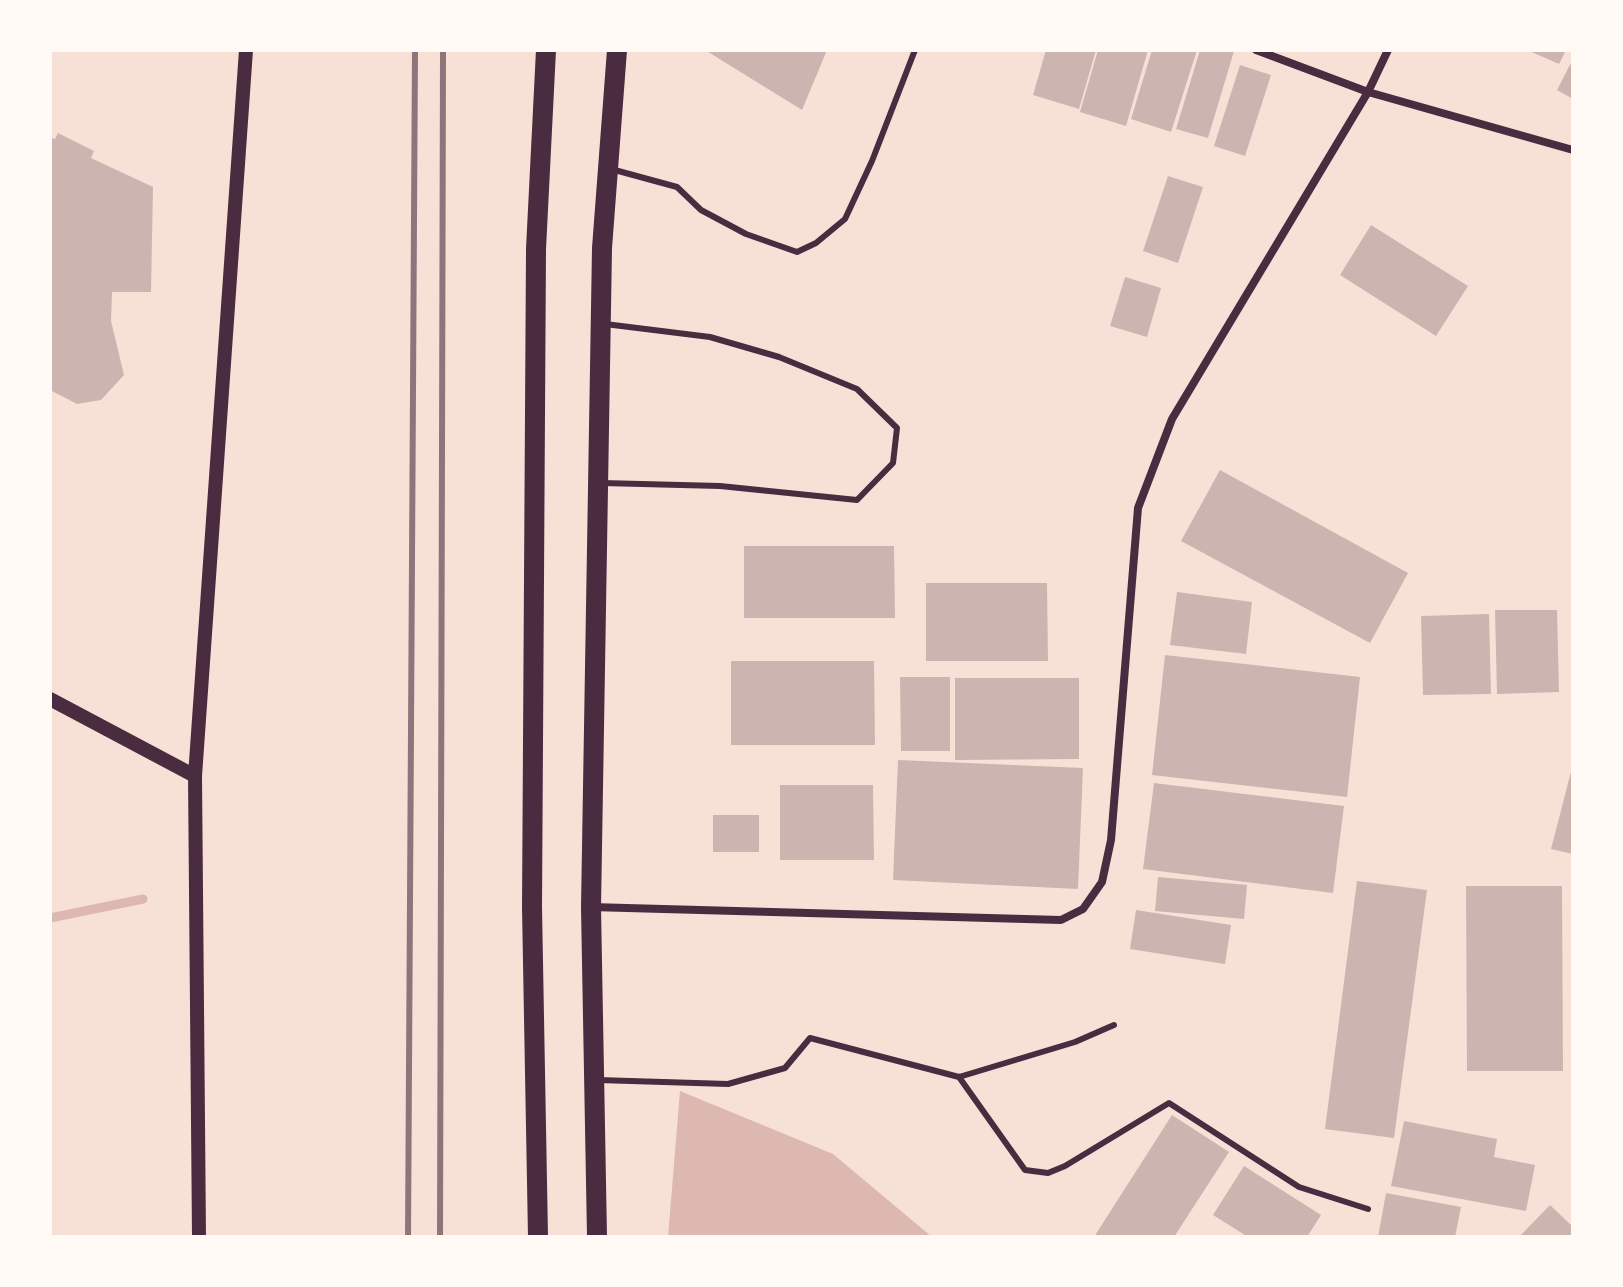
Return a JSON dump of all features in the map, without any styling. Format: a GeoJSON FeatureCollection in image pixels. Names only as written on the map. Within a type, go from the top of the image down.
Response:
{"type":"FeatureCollection","features":[{"type":"Feature","properties":{"kind":"main road"},"geometry":{"type":"LineString","coordinates":[[538,1237],[532,907],[536,249],[546,50]]}},
{"type":"Feature","properties":{"kind":"main road"},"geometry":{"type":"LineString","coordinates":[[597,1237],[591,907],[598,483],[602,248],[617,50]]}},
{"type":"Feature","properties":{"kind":"street"},"geometry":{"type":"LineString","coordinates":[[199,1237],[195,776],[246,50]]}},
{"type":"Feature","properties":{"kind":"street"},"geometry":{"type":"LineString","coordinates":[[1256,50],[1368,92],[1573,150]]}},
{"type":"Feature","properties":{"kind":"street"},"geometry":{"type":"LineString","coordinates":[[591,907],[1061,920],[1083,909],[1102,882],[1111,840],[1138,508],[1172,419],[1368,92],[1388,50]]}},
{"type":"Feature","properties":{"kind":"street"},"geometry":{"type":"LineString","coordinates":[[50,699],[195,776]]}},
{"type":"Feature","properties":{"kind":"lane"},"geometry":{"type":"LineString","coordinates":[[608,169],[677,187],[713,216],[746,234],[797,252],[816,243],[845,219],[872,161],[915,50]]}},
{"type":"Feature","properties":{"kind":"lane"},"geometry":{"type":"LineString","coordinates":[[598,483],[720,486],[857,500],[893,463],[897,428],[857,389],[779,357],[710,337],[602,323]]}},
{"type":"Feature","properties":{"kind":"lane"},"geometry":{"type":"LineString","coordinates":[[594,1080],[728,1084],[785,1068],[810,1038],[959,1077],[1075,1042],[1114,1025]]}},
{"type":"Feature","properties":{"kind":"lane"},"geometry":{"type":"LineString","coordinates":[[959,1077],[1025,1170],[1048,1173],[1065,1166],[1169,1103],[1299,1187],[1368,1209]]}},
{"type":"Feature","properties":{"kind":"shaded area"},"geometry":{"type":"Polygon","coordinates":[[[680,1091],[833,1154],[932,1237],[668,1237],[680,1091]]]}},
{"type":"Feature","properties":{"kind":"building"},"geometry":{"type":"Polygon","coordinates":[[[705,50],[827,50],[802,110],[705,50]]]}},
{"type":"Feature","properties":{"kind":"building"},"geometry":{"type":"Polygon","coordinates":[[[1046,50],[1096,50],[1079,109],[1033,95],[1046,50]]]}},
{"type":"Feature","properties":{"kind":"building"},"geometry":{"type":"Polygon","coordinates":[[[1098,50],[1148,50],[1126,126],[1080,112],[1098,50]]]}},
{"type":"Feature","properties":{"kind":"building"},"geometry":{"type":"Polygon","coordinates":[[[1152,50],[1197,50],[1171,132],[1131,119],[1152,50]]]}},
{"type":"Feature","properties":{"kind":"building"},"geometry":{"type":"Polygon","coordinates":[[[1200,50],[1234,51],[1208,138],[1176,129],[1200,50]]]}},
{"type":"Feature","properties":{"kind":"building"},"geometry":{"type":"Polygon","coordinates":[[[1527,50],[1566,50],[1559,64],[1527,50]]]}},
{"type":"Feature","properties":{"kind":"building"},"geometry":{"type":"Polygon","coordinates":[[[1573,59],[1573,99],[1557,90],[1573,59]]]}},
{"type":"Feature","properties":{"kind":"building"},"geometry":{"type":"Polygon","coordinates":[[[1240,65],[1271,75],[1245,156],[1214,146],[1240,65]]]}},
{"type":"Feature","properties":{"kind":"building"},"geometry":{"type":"Polygon","coordinates":[[[58,133],[94,151],[91,158],[153,187],[151,292],[112,292],[111,321],[124,375],[101,400],[77,404],[50,390],[50,137],[55,139],[58,133]]]}},
{"type":"Feature","properties":{"kind":"building"},"geometry":{"type":"Polygon","coordinates":[[[1168,176],[1203,187],[1178,263],[1143,251],[1168,176]]]}},
{"type":"Feature","properties":{"kind":"building"},"geometry":{"type":"Polygon","coordinates":[[[1371,225],[1468,286],[1436,336],[1340,275],[1371,225]]]}},
{"type":"Feature","properties":{"kind":"building"},"geometry":{"type":"Polygon","coordinates":[[[1125,277],[1161,288],[1147,337],[1110,326],[1125,277]]]}},
{"type":"Feature","properties":{"kind":"building"},"geometry":{"type":"Polygon","coordinates":[[[1220,470],[1408,573],[1370,643],[1181,541],[1220,470]]]}},
{"type":"Feature","properties":{"kind":"building"},"geometry":{"type":"Polygon","coordinates":[[[744,546],[894,546],[895,618],[744,618],[744,546]]]}},
{"type":"Feature","properties":{"kind":"building"},"geometry":{"type":"Polygon","coordinates":[[[926,583],[1047,583],[1048,661],[926,661],[926,583]]]}},
{"type":"Feature","properties":{"kind":"building"},"geometry":{"type":"Polygon","coordinates":[[[1177,592],[1252,602],[1246,654],[1170,645],[1177,592]]]}},
{"type":"Feature","properties":{"kind":"building"},"geometry":{"type":"Polygon","coordinates":[[[1495,610],[1557,610],[1559,692],[1497,694],[1495,610]]]}},
{"type":"Feature","properties":{"kind":"building"},"geometry":{"type":"Polygon","coordinates":[[[1489,614],[1491,694],[1423,695],[1421,616],[1489,614]]]}},
{"type":"Feature","properties":{"kind":"building"},"geometry":{"type":"Polygon","coordinates":[[[1165,655],[1360,677],[1347,797],[1152,775],[1165,655]]]}},
{"type":"Feature","properties":{"kind":"building"},"geometry":{"type":"Polygon","coordinates":[[[731,661],[874,661],[875,745],[731,745],[731,661]]]}},
{"type":"Feature","properties":{"kind":"building"},"geometry":{"type":"Polygon","coordinates":[[[900,677],[950,677],[950,751],[901,751],[900,677]]]}},
{"type":"Feature","properties":{"kind":"building"},"geometry":{"type":"Polygon","coordinates":[[[955,678],[1079,678],[1079,759],[955,760],[955,678]]]}},
{"type":"Feature","properties":{"kind":"building"},"geometry":{"type":"Polygon","coordinates":[[[898,760],[1083,768],[1078,889],[893,880],[898,760]]]}},
{"type":"Feature","properties":{"kind":"building"},"geometry":{"type":"Polygon","coordinates":[[[1573,764],[1573,854],[1551,849],[1573,764]]]}},
{"type":"Feature","properties":{"kind":"building"},"geometry":{"type":"Polygon","coordinates":[[[1154,783],[1344,806],[1333,893],[1143,869],[1154,783]]]}},
{"type":"Feature","properties":{"kind":"building"},"geometry":{"type":"Polygon","coordinates":[[[780,785],[873,785],[874,860],[780,860],[780,785]]]}},
{"type":"Feature","properties":{"kind":"building"},"geometry":{"type":"Polygon","coordinates":[[[713,815],[759,815],[759,852],[713,852],[713,815]]]}},
{"type":"Feature","properties":{"kind":"building"},"geometry":{"type":"Polygon","coordinates":[[[1158,877],[1247,885],[1244,919],[1155,911],[1158,877]]]}},
{"type":"Feature","properties":{"kind":"building"},"geometry":{"type":"Polygon","coordinates":[[[1357,881],[1427,890],[1394,1138],[1325,1129],[1357,881]]]}},
{"type":"Feature","properties":{"kind":"building"},"geometry":{"type":"Polygon","coordinates":[[[1466,886],[1562,886],[1563,1071],[1467,1071],[1466,886]]]}},
{"type":"Feature","properties":{"kind":"building"},"geometry":{"type":"Polygon","coordinates":[[[1136,910],[1231,925],[1225,964],[1130,949],[1136,910]]]}},
{"type":"Feature","properties":{"kind":"building"},"geometry":{"type":"Polygon","coordinates":[[[1172,1115],[1229,1152],[1174,1237],[1094,1237],[1172,1115]]]}},
{"type":"Feature","properties":{"kind":"building"},"geometry":{"type":"Polygon","coordinates":[[[1404,1121],[1497,1139],[1494,1157],[1535,1165],[1526,1211],[1391,1186],[1404,1121]]]}},
{"type":"Feature","properties":{"kind":"building"},"geometry":{"type":"Polygon","coordinates":[[[1244,1166],[1321,1215],[1307,1237],[1248,1237],[1213,1215],[1244,1166]]]}},
{"type":"Feature","properties":{"kind":"building"},"geometry":{"type":"Polygon","coordinates":[[[1386,1193],[1461,1207],[1455,1237],[1378,1237],[1386,1193]]]}},
{"type":"Feature","properties":{"kind":"building"},"geometry":{"type":"Polygon","coordinates":[[[1550,1205],[1573,1227],[1573,1232],[1568,1237],[1519,1237],[1550,1205]]]}},
{"type":"Feature","properties":{"kind":"waterway"},"geometry":{"type":"LineString","coordinates":[[50,918],[143,899]]}},
{"type":"Feature","properties":{"kind":"railway"},"geometry":{"type":"LineString","coordinates":[[408,1237],[415,50]]}},
{"type":"Feature","properties":{"kind":"railway"},"geometry":{"type":"LineString","coordinates":[[440,1237],[443,50]]}}]}
